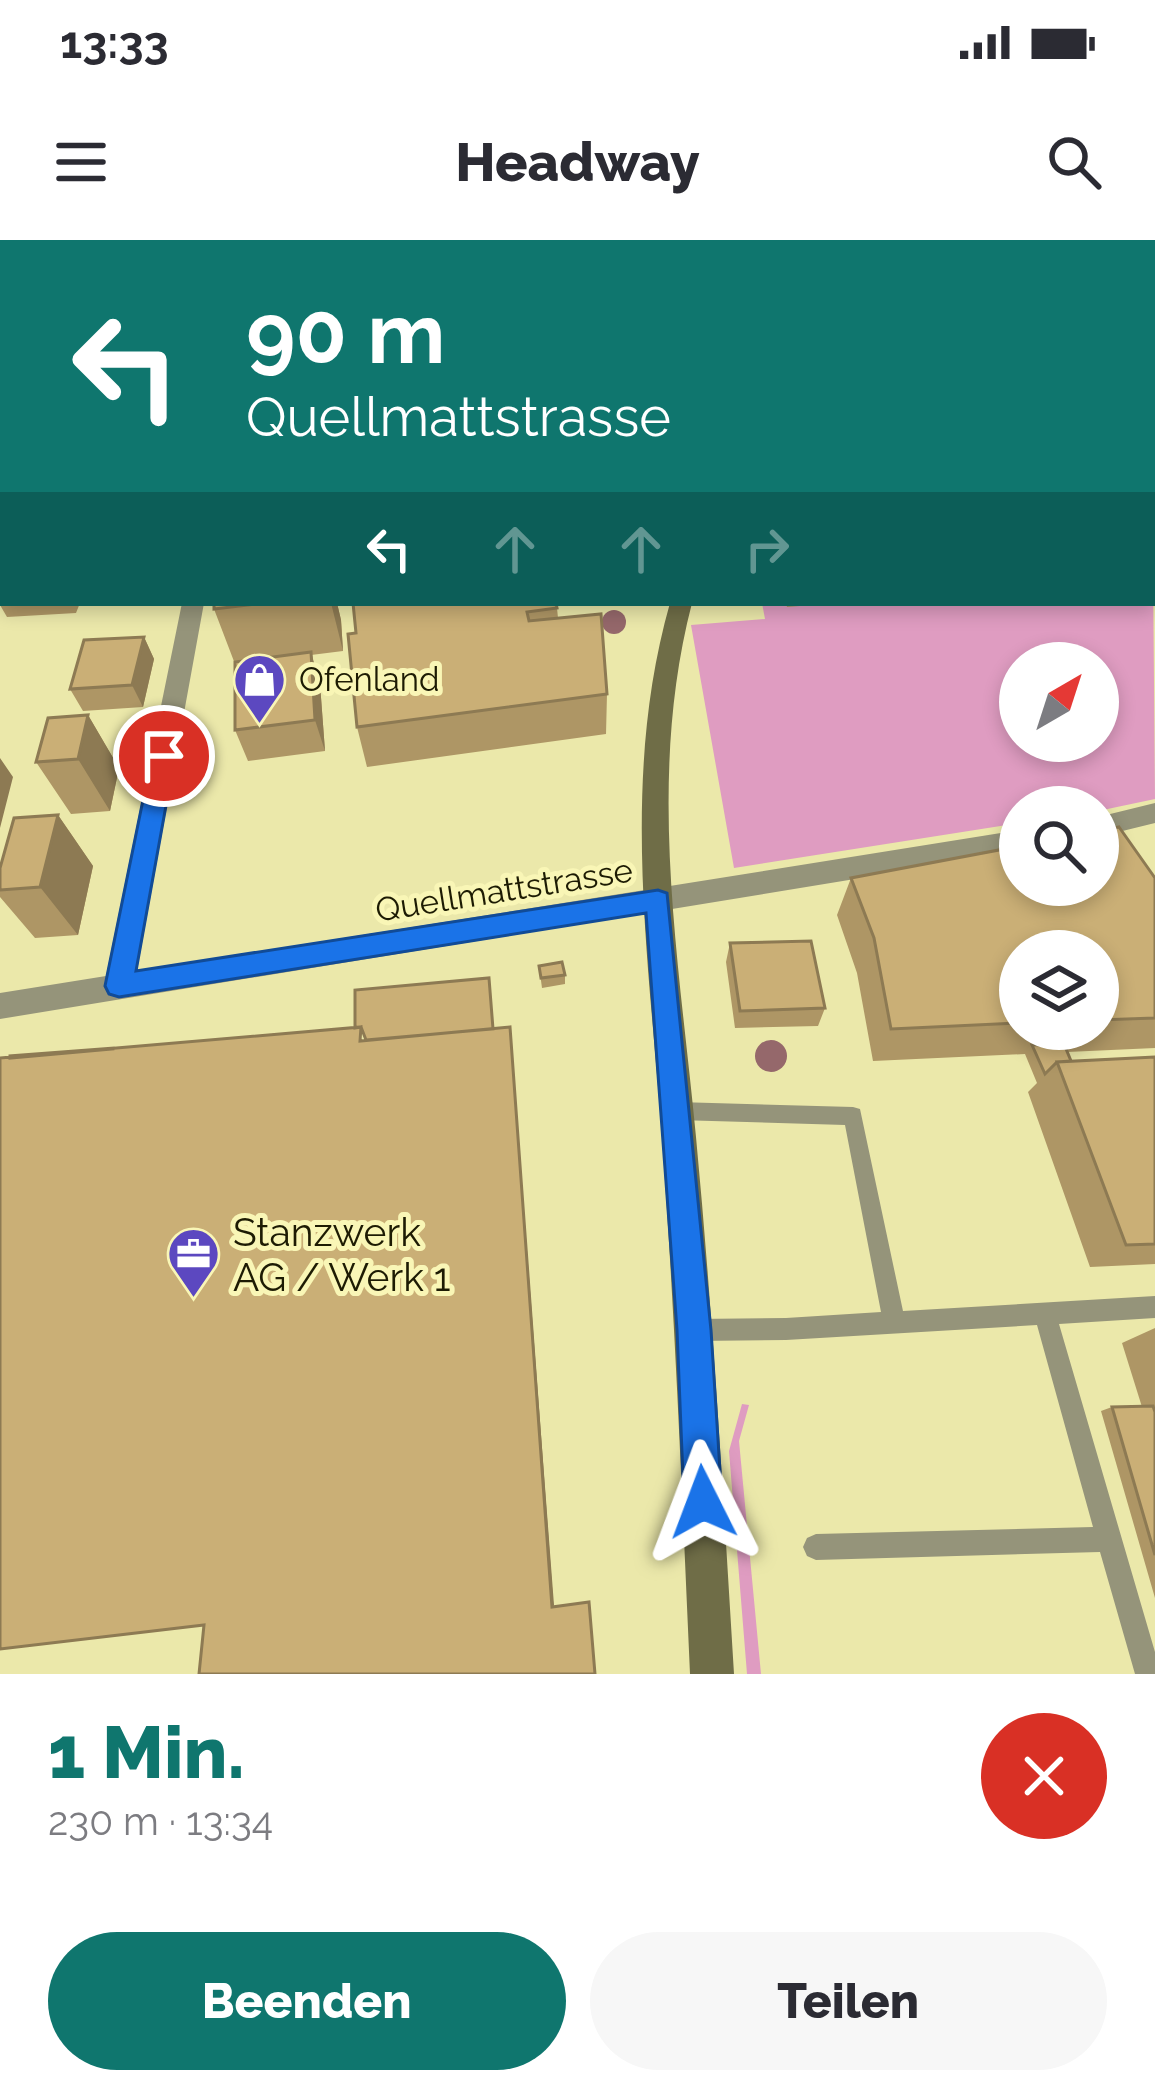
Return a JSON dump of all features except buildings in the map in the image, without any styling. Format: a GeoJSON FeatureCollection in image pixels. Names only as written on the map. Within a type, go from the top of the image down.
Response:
{"type":"FeatureCollection","features":[{"type":"Feature","properties":{"kind":"street"},"geometry":{"type":"LineString","coordinates":[[119,986],[192,606]]}},
{"type":"Feature","properties":{"kind":"street"},"geometry":{"type":"LineString","coordinates":[[680,606],[667,644],[656,716],[658,901],[694,1330],[712,1674]]}},
{"type":"Feature","properties":{"kind":"street"},"geometry":{"type":"LineString","coordinates":[[1119,822],[1155,813]]}},
{"type":"Feature","properties":{"kind":"street","name":"Quellmattstrasse"},"geometry":{"type":"LineString","coordinates":[[0,1006],[999,844]]}},
{"type":"Feature","properties":{"kind":"lane"},"geometry":{"type":"LineString","coordinates":[[677,1111],[853,1116],[894,1322]]}},
{"type":"Feature","properties":{"kind":"lane"},"geometry":{"type":"LineString","coordinates":[[694,1330],[1155,1307]]}},
{"type":"Feature","properties":{"kind":"lane"},"geometry":{"type":"LineString","coordinates":[[1045,1312],[1148,1674]]}},
{"type":"Feature","properties":{"kind":"lane"},"geometry":{"type":"LineString","coordinates":[[816,1547],[1110,1539]]}},
{"type":"Feature","properties":{"kind":"shaded area"},"geometry":{"type":"Polygon","coordinates":[[[763,606],[1153,606],[1155,799],[1119,807],[1119,786],[999,786],[999,826],[734,868],[691,625],[765,619],[763,606]]]}},
{"type":"Feature","properties":{"kind":"shaded area"},"geometry":{"type":"Polygon","coordinates":[[[742,1404],[749,1405],[739,1441],[761,1674],[747,1674],[729,1451],[742,1404]]]}},
{"type":"Feature","properties":{"kind":"place","name":"Ofenland"},"geometry":{"type":"Point","coordinates":[260,725]}},
{"type":"Feature","properties":{"kind":"place","name":"Stanzwerk AG / Werk 1"},"geometry":{"type":"Point","coordinates":[194,1300]}},
{"type":"Feature","properties":{"kind":"route"},"geometry":{"type":"LineString","coordinates":[[164,756],[119,986],[658,901],[694,1330],[703,1502]]}}]}
